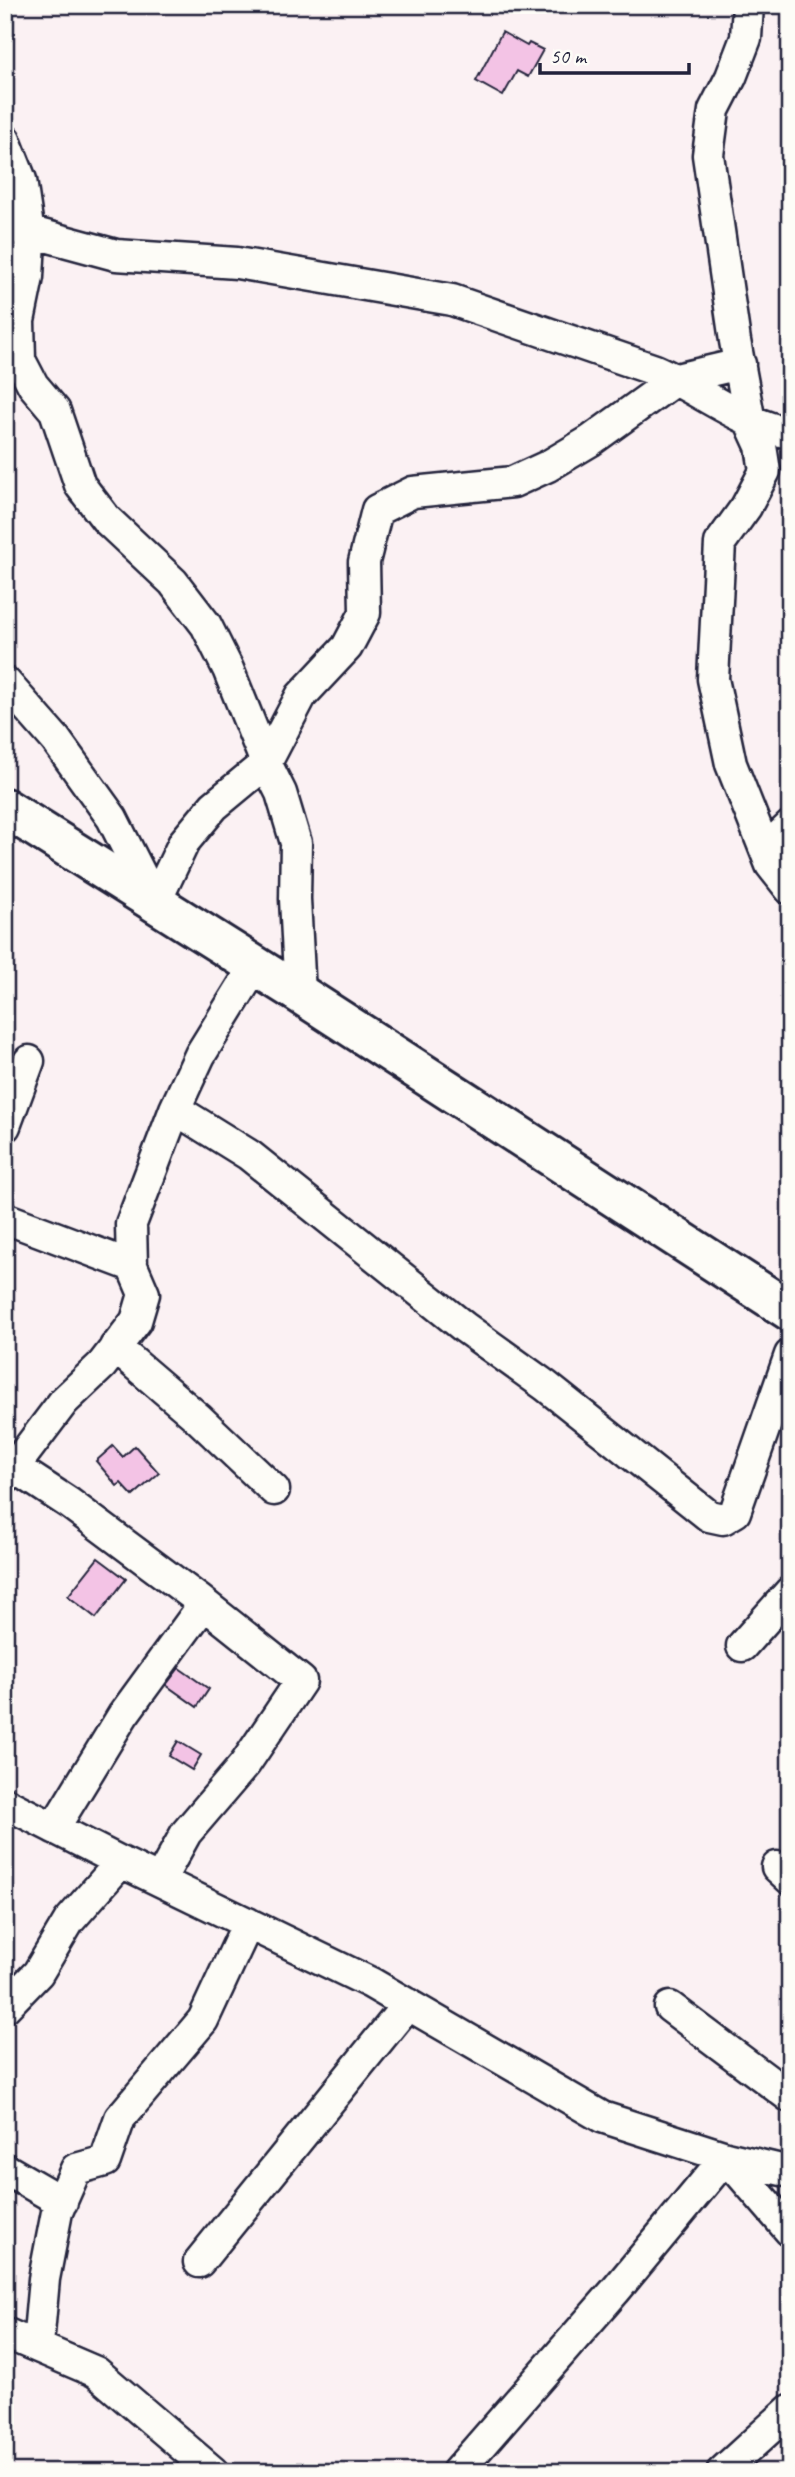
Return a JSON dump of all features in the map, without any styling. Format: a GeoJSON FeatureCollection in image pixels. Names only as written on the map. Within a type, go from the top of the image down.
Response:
{"type":"FeatureCollection","features":[{"type":"Feature","properties":{"kind":"main road"},"geometry":{"type":"LineString","coordinates":[[5,808],[300,994],[790,1311]]}},
{"type":"Feature","properties":{"kind":"street"},"geometry":{"type":"LineString","coordinates":[[748,5],[746,38],[731,77],[714,110],[708,155],[734,341],[750,422],[761,446],[765,471],[746,507],[720,543],[713,679],[731,764],[771,864],[790,889]]}},
{"type":"Feature","properties":{"kind":"street"},"geometry":{"type":"LineString","coordinates":[[5,140],[21,180],[17,228],[30,241],[28,277],[19,321],[20,360],[33,386],[55,411],[80,485],[106,519],[173,582],[206,625],[228,669],[266,764],[281,793],[296,843],[295,899],[300,994]]}},
{"type":"Feature","properties":{"kind":"street"},"geometry":{"type":"LineString","coordinates":[[17,228],[116,255],[237,263],[452,300],[654,370],[676,379],[750,422],[790,433]]}},
{"type":"Feature","properties":{"kind":"street"},"geometry":{"type":"LineString","coordinates":[[155,903],[184,842],[214,806],[266,764],[301,696],[347,647],[365,613],[364,562],[377,510],[413,492],[513,482],[548,466],[590,441],[676,379],[740,364]]}},
{"type":"Feature","properties":{"kind":"street"},"geometry":{"type":"LineString","coordinates":[[5,682],[56,740],[112,818],[155,903]]}},
{"type":"Feature","properties":{"kind":"street"},"geometry":{"type":"LineString","coordinates":[[765,850],[790,826]]}},
{"type":"Feature","properties":{"kind":"street"},"geometry":{"type":"LineString","coordinates":[[160,1880],[186,1833],[245,1765],[301,1681],[69,1503],[8,1469],[64,1401],[102,1365],[136,1321],[144,1294],[132,1266],[131,1224],[175,1110],[200,1055],[255,966]]}},
{"type":"Feature","properties":{"kind":"street"},"geometry":{"type":"LineString","coordinates":[[5,1126],[29,1061]]}},
{"type":"Feature","properties":{"kind":"street"},"geometry":{"type":"LineString","coordinates":[[175,1110],[249,1154],[464,1327],[546,1385],[709,1516],[723,1519],[735,1512],[790,1356]]}},
{"type":"Feature","properties":{"kind":"street"},"geometry":{"type":"LineString","coordinates":[[5,1218],[132,1266]]}},
{"type":"Feature","properties":{"kind":"street"},"geometry":{"type":"LineString","coordinates":[[115,1348],[198,1419],[274,1490]]}},
{"type":"Feature","properties":{"kind":"street"},"geometry":{"type":"LineString","coordinates":[[743,1646],[790,1592]]}},
{"type":"Feature","properties":{"kind":"street"},"geometry":{"type":"LineString","coordinates":[[54,1828],[123,1715],[204,1604]]}},
{"type":"Feature","properties":{"kind":"street"},"geometry":{"type":"LineString","coordinates":[[5,1803],[371,1983],[602,2117],[726,2157],[790,2172]]}},
{"type":"Feature","properties":{"kind":"street"},"geometry":{"type":"LineString","coordinates":[[5,2007],[38,1973],[69,1920],[121,1862]]}},
{"type":"Feature","properties":{"kind":"street"},"geometry":{"type":"LineString","coordinates":[[38,2345],[44,2279],[57,2212],[76,2169],[106,2161],[120,2118],[203,2021],[248,1923]]}},
{"type":"Feature","properties":{"kind":"street"},"geometry":{"type":"LineString","coordinates":[[199,2262],[408,2004]]}},
{"type":"Feature","properties":{"kind":"street"},"geometry":{"type":"LineString","coordinates":[[670,2007],[790,2097]]}},
{"type":"Feature","properties":{"kind":"street"},"geometry":{"type":"LineString","coordinates":[[726,2157],[790,2231]]}},
{"type":"Feature","properties":{"kind":"street"},"geometry":{"type":"LineString","coordinates":[[457,2472],[615,2291],[726,2157]]}},
{"type":"Feature","properties":{"kind":"street"},"geometry":{"type":"LineString","coordinates":[[5,2169],[62,2202]]}},
{"type":"Feature","properties":{"kind":"street"},"geometry":{"type":"LineString","coordinates":[[5,2333],[96,2372],[214,2472]]}},
{"type":"Feature","properties":{"kind":"street"},"geometry":{"type":"LineString","coordinates":[[722,2472],[790,2410]]}},
{"type":"Feature","properties":{"kind":"building"},"geometry":{"type":"Polygon","coordinates":[[[502,32],[527,46],[529,43],[543,50],[528,77],[517,71],[503,96],[476,81],[502,32]]]}},
{"type":"Feature","properties":{"kind":"building"},"geometry":{"type":"Polygon","coordinates":[[[113,1446],[123,1457],[135,1446],[159,1473],[133,1496],[121,1483],[117,1486],[96,1461],[113,1446]]]}},
{"type":"Feature","properties":{"kind":"building"},"geometry":{"type":"Polygon","coordinates":[[[98,1558],[126,1579],[96,1618],[68,1596],[98,1558]]]}},
{"type":"Feature","properties":{"kind":"building"},"geometry":{"type":"Polygon","coordinates":[[[179,1668],[209,1689],[197,1707],[166,1685],[179,1668]]]}},
{"type":"Feature","properties":{"kind":"building"},"geometry":{"type":"Polygon","coordinates":[[[178,1741],[201,1755],[192,1770],[169,1756],[178,1741]]]}}]}
